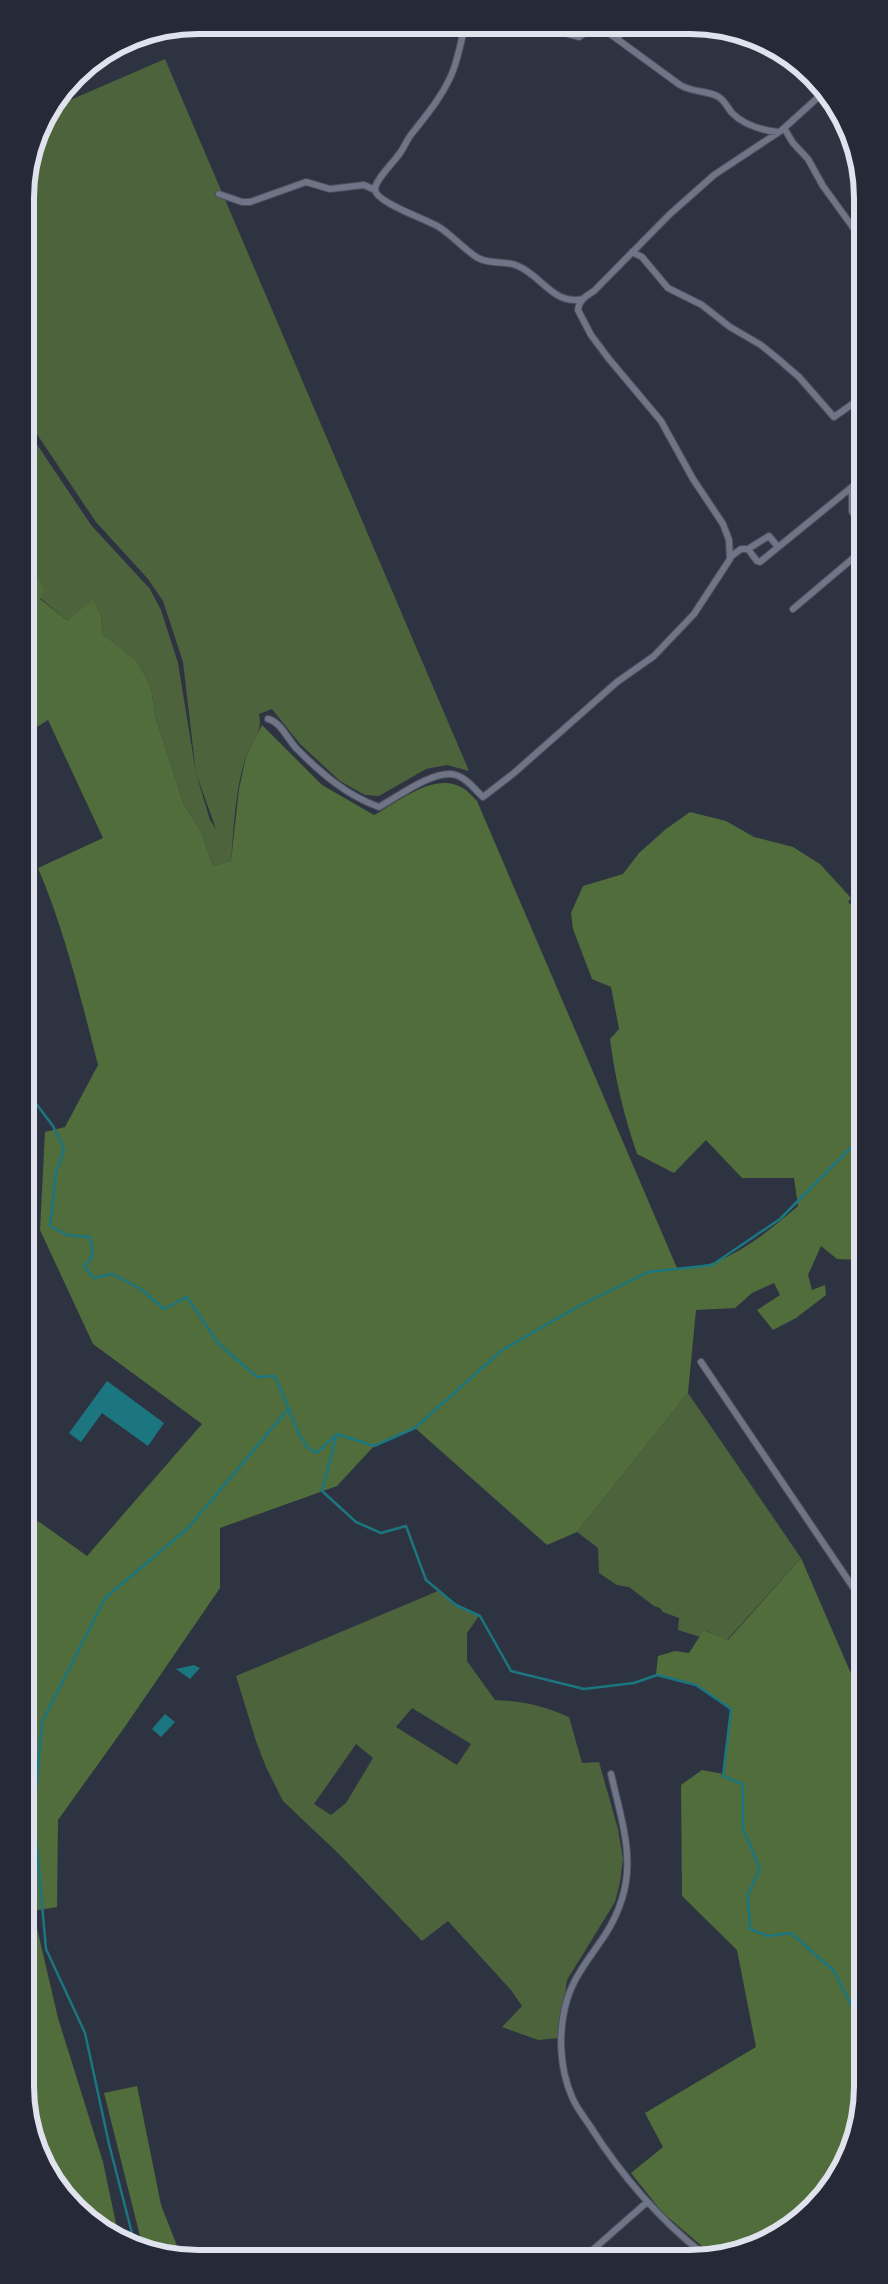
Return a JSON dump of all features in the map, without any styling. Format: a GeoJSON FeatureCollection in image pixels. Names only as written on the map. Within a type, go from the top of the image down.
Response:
{"type":"FeatureCollection","features":[{"type":"Feature","properties":{"kind":"street"},"geometry":{"type":"LineString","coordinates":[[463,34],[451,76],[445,89],[429,115],[413,132],[401,152],[376,182],[375,190],[378,197],[426,219],[449,234],[477,258],[494,263],[518,266],[545,284],[564,300],[574,301],[583,299]]}},
{"type":"Feature","properties":{"kind":"street"},"geometry":{"type":"LineString","coordinates":[[568,34],[579,37],[584,34]]}},
{"type":"Feature","properties":{"kind":"street"},"geometry":{"type":"LineString","coordinates":[[610,34],[660,71],[690,90],[716,95],[722,99],[732,113],[744,122],[760,130],[778,132]]}},
{"type":"Feature","properties":{"kind":"street"},"geometry":{"type":"LineString","coordinates":[[618,40],[620,34]]}},
{"type":"Feature","properties":{"kind":"street"},"geometry":{"type":"LineString","coordinates":[[730,557],[729,540],[723,524],[693,479],[661,421],[591,335],[578,310],[583,299],[714,175],[784,128],[819,97]]}},
{"type":"Feature","properties":{"kind":"street"},"geometry":{"type":"LineString","coordinates":[[784,128],[793,143],[808,158],[824,186],[854,229]]}},
{"type":"Feature","properties":{"kind":"street"},"geometry":{"type":"LineString","coordinates":[[219,194],[242,202],[250,202],[306,182],[330,189],[364,185],[375,190]]}},
{"type":"Feature","properties":{"kind":"street"},"geometry":{"type":"LineString","coordinates":[[632,252],[642,258],[668,288],[702,305],[730,327],[761,345],[777,358],[798,376],[834,417],[854,403]]}},
{"type":"Feature","properties":{"kind":"street"},"geometry":{"type":"LineString","coordinates":[[748,548],[757,561],[760,562],[852,488]]}},
{"type":"Feature","properties":{"kind":"street"},"geometry":{"type":"LineString","coordinates":[[852,488],[852,511],[854,515]]}},
{"type":"Feature","properties":{"kind":"street"},"geometry":{"type":"LineString","coordinates":[[268,719],[274,720],[296,748],[333,782],[362,800],[379,807],[429,779],[441,775],[455,774],[469,782],[483,797],[514,773],[617,682],[654,656],[694,614],[730,557],[741,549],[748,548],[769,536],[778,547]]}},
{"type":"Feature","properties":{"kind":"street"},"geometry":{"type":"LineString","coordinates":[[793,609],[854,557]]}},
{"type":"Feature","properties":{"kind":"street"},"geometry":{"type":"LineString","coordinates":[[701,1362],[854,1589]]}},
{"type":"Feature","properties":{"kind":"street"},"geometry":{"type":"LineString","coordinates":[[611,1774],[626,1840],[628,1877],[616,1915],[574,1981],[567,2000],[561,2040],[562,2054],[572,2097],[601,2142],[646,2202],[698,2250]]}},
{"type":"Feature","properties":{"kind":"street"},"geometry":{"type":"LineString","coordinates":[[594,2250],[646,2202]]}},
{"type":"Feature","properties":{"kind":"green space"},"geometry":{"type":"Polygon","coordinates":[[[165,59],[469,771],[447,765],[426,769],[379,796],[365,795],[340,781],[300,744],[272,709],[259,714],[260,726],[257,736],[242,769],[235,808],[231,861],[213,866],[201,831],[184,805],[155,715],[151,687],[137,661],[103,634],[101,615],[93,601],[67,620],[40,598],[34,589],[34,440],[91,525],[150,589],[161,610],[178,663],[196,773],[183,662],[163,601],[148,579],[96,522],[34,430],[34,187],[39,155],[46,135],[65,102],[165,59]],[[196,773],[210,820],[216,829],[196,773]]]}},
{"type":"Feature","properties":{"kind":"green space"},"geometry":{"type":"Polygon","coordinates":[[[34,574],[36,574],[44,590],[40,599],[67,620],[93,600],[101,615],[103,634],[137,661],[151,687],[155,715],[184,805],[201,831],[213,866],[231,861],[239,789],[246,757],[262,725],[322,785],[374,815],[417,790],[440,783],[452,784],[469,792],[477,801],[677,1268],[710,1264],[742,1249],[772,1228],[798,1206],[794,1178],[742,1178],[706,1140],[674,1173],[637,1154],[620,1097],[614,1068],[610,1039],[619,1029],[611,987],[592,979],[573,929],[571,913],[583,886],[623,874],[639,853],[666,829],[690,812],[726,821],[754,837],[793,847],[820,864],[851,898],[848,902],[854,907],[854,1260],[837,1259],[821,1246],[808,1275],[812,1290],[825,1285],[826,1295],[796,1318],[773,1330],[757,1310],[780,1295],[774,1283],[752,1293],[735,1308],[696,1310],[688,1393],[577,1532],[547,1545],[415,1428],[374,1446],[337,1486],[220,1528],[220,1588],[58,1820],[57,1907],[34,1911],[34,1525],[38,1521],[87,1556],[202,1424],[93,1344],[40,1230],[45,1132],[65,1127],[98,1065],[79,990],[48,892],[38,868],[103,838],[48,720],[34,729],[34,574]]]}},
{"type":"Feature","properties":{"kind":"green space"},"geometry":{"type":"Polygon","coordinates":[[[688,1393],[801,1558],[727,1640],[705,1630],[700,1637],[678,1630],[679,1618],[663,1612],[629,1587],[617,1585],[599,1573],[598,1548],[577,1532],[688,1393]]]}},
{"type":"Feature","properties":{"kind":"green space"},"geometry":{"type":"Polygon","coordinates":[[[801,1558],[854,1681],[854,2097],[851,2118],[842,2149],[832,2168],[814,2194],[781,2223],[753,2238],[733,2245],[706,2249],[662,2212],[631,2173],[663,2147],[645,2113],[756,2047],[737,1950],[682,1896],[681,1785],[702,1770],[723,1774],[731,1709],[696,1684],[656,1674],[658,1656],[675,1651],[689,1653],[704,1630],[728,1640],[801,1558]]]}},
{"type":"Feature","properties":{"kind":"green space"},"geometry":{"type":"Polygon","coordinates":[[[438,1591],[456,1606],[479,1616],[467,1633],[467,1661],[495,1700],[533,1705],[569,1717],[582,1763],[599,1762],[618,1829],[623,1859],[615,1902],[567,1980],[559,2038],[538,2040],[502,2027],[522,2006],[511,1990],[448,1921],[422,1941],[341,1856],[283,1801],[266,1767],[256,1741],[236,1676],[438,1591]],[[412,1708],[396,1727],[457,1765],[471,1744],[412,1708]],[[356,1744],[314,1804],[331,1815],[346,1803],[373,1758],[356,1744]]]}},
{"type":"Feature","properties":{"kind":"green space"},"geometry":{"type":"Polygon","coordinates":[[[34,1915],[58,2018],[103,2162],[117,2229],[90,2210],[74,2194],[56,2168],[46,2149],[39,2129],[35,2108],[34,2086],[34,1915]]]}},
{"type":"Feature","properties":{"kind":"green space"},"geometry":{"type":"Polygon","coordinates":[[[137,2086],[161,2205],[178,2249],[141,2240],[104,2093],[137,2086]]]}},
{"type":"Feature","properties":{"kind":"water"},"geometry":{"type":"Polygon","coordinates":[[[107,1381],[164,1423],[148,1446],[102,1413],[81,1442],[69,1433],[107,1381]]]}},
{"type":"Feature","properties":{"kind":"water"},"geometry":{"type":"Polygon","coordinates":[[[194,1665],[200,1668],[190,1679],[176,1669],[194,1665]]]}},
{"type":"Feature","properties":{"kind":"water"},"geometry":{"type":"Polygon","coordinates":[[[165,1714],[175,1722],[161,1737],[152,1729],[165,1714]]]}},
{"type":"Feature","properties":{"kind":"waterway"},"geometry":{"type":"LineString","coordinates":[[34,1101],[53,1126],[64,1149],[56,1173],[50,1226],[67,1235],[90,1237],[93,1256],[84,1266],[94,1278],[112,1274],[141,1289],[164,1309],[187,1297],[218,1343],[257,1377],[275,1376],[299,1434],[307,1447],[317,1453],[337,1434],[322,1491],[356,1522],[381,1533],[406,1526],[426,1580],[456,1605],[480,1616],[511,1671],[584,1689],[634,1683],[657,1675],[696,1685],[731,1709],[723,1776],[743,1784],[743,1829],[760,1869],[748,1894],[750,1929],[768,1936],[791,1933],[834,1971],[854,2010]]}},
{"type":"Feature","properties":{"kind":"waterway"},"geometry":{"type":"LineString","coordinates":[[337,1434],[374,1446],[415,1428],[502,1350],[579,1306],[648,1272],[712,1265],[780,1219],[854,1144]]}},
{"type":"Feature","properties":{"kind":"waterway"},"geometry":{"type":"LineString","coordinates":[[34,1815],[42,1722],[105,1598],[188,1528],[289,1408]]}},
{"type":"Feature","properties":{"kind":"waterway"},"geometry":{"type":"LineString","coordinates":[[34,1815],[46,1949],[85,2033],[109,2144],[133,2237]]}}]}
